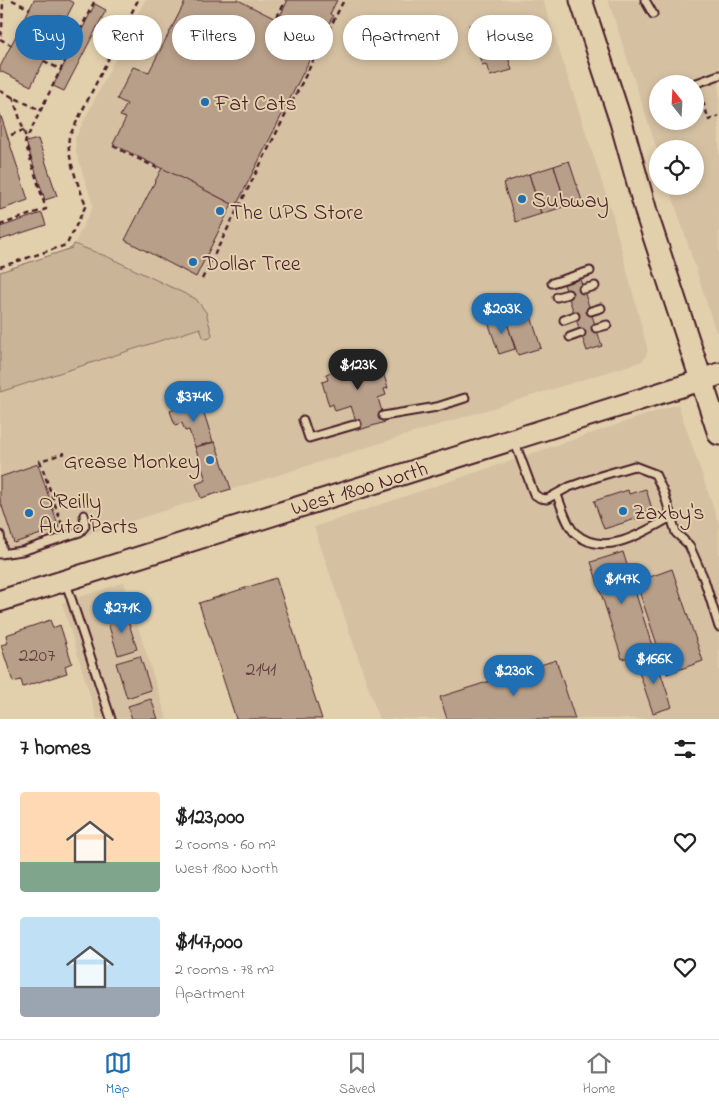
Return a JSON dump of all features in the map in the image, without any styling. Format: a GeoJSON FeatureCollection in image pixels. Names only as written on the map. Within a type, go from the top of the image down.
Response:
{"type":"FeatureCollection","features":[{"type":"Feature","properties":{"kind":"main road"},"geometry":{"type":"LineString","coordinates":[[581,0],[621,122],[647,216],[710,377],[719,434]]}},
{"type":"Feature","properties":{"kind":"main road","name":"West 1800 North"},"geometry":{"type":"LineString","coordinates":[[0,601],[710,377]]}},
{"type":"Feature","properties":{"kind":"lane"},"geometry":{"type":"LineString","coordinates":[[645,0],[653,14]]}},
{"type":"Feature","properties":{"kind":"lane"},"geometry":{"type":"LineString","coordinates":[[704,82],[719,75]]}},
{"type":"Feature","properties":{"kind":"lane"},"geometry":{"type":"LineString","coordinates":[[552,283],[590,271]]}},
{"type":"Feature","properties":{"kind":"lane"},"geometry":{"type":"LineString","coordinates":[[583,289],[595,286]]}},
{"type":"Feature","properties":{"kind":"lane"},"geometry":{"type":"LineString","coordinates":[[557,297],[568,294]]}},
{"type":"Feature","properties":{"kind":"lane"},"geometry":{"type":"LineString","coordinates":[[590,311],[602,308]]}},
{"type":"Feature","properties":{"kind":"lane"},"geometry":{"type":"LineString","coordinates":[[564,320],[575,316]]}},
{"type":"Feature","properties":{"kind":"lane"},"geometry":{"type":"LineString","coordinates":[[596,328],[607,325]]}},
{"type":"Feature","properties":{"kind":"lane"},"geometry":{"type":"LineString","coordinates":[[570,337],[581,333]]}},
{"type":"Feature","properties":{"kind":"lane"},"geometry":{"type":"LineString","coordinates":[[384,416],[437,407],[465,398]]}},
{"type":"Feature","properties":{"kind":"lane"},"geometry":{"type":"LineString","coordinates":[[303,420],[309,438],[357,424]]}},
{"type":"Feature","properties":{"kind":"lane"},"geometry":{"type":"LineString","coordinates":[[514,440],[534,494],[540,498],[557,495],[569,487],[634,466],[655,474],[664,493],[676,533],[689,544],[704,579],[719,627]]}},
{"type":"Feature","properties":{"kind":"lane"},"geometry":{"type":"LineString","coordinates":[[557,495],[574,533],[590,542],[610,544],[637,535],[671,517]]}},
{"type":"Feature","properties":{"kind":"lane"},"geometry":{"type":"LineString","coordinates":[[0,535],[2,554],[22,551],[80,532],[85,526],[84,516]]}},
{"type":"Feature","properties":{"kind":"lane"},"geometry":{"type":"LineString","coordinates":[[66,580],[111,719]]}},
{"type":"Feature","properties":{"kind":"path"},"geometry":{"type":"LineString","coordinates":[[3,0],[0,37],[11,45]]}},
{"type":"Feature","properties":{"kind":"path"},"geometry":{"type":"LineString","coordinates":[[12,0],[30,9]]}},
{"type":"Feature","properties":{"kind":"path"},"geometry":{"type":"LineString","coordinates":[[83,24],[95,0]]}},
{"type":"Feature","properties":{"kind":"path"},"geometry":{"type":"LineString","coordinates":[[0,267],[66,245],[77,225],[86,205],[74,170],[68,146],[68,137],[138,0]]}},
{"type":"Feature","properties":{"kind":"path"},"geometry":{"type":"LineString","coordinates":[[278,15],[286,0]]}},
{"type":"Feature","properties":{"kind":"path"},"geometry":{"type":"LineString","coordinates":[[202,279],[344,0]]}},
{"type":"Feature","properties":{"kind":"path"},"geometry":{"type":"LineString","coordinates":[[26,138],[65,60]]}},
{"type":"Feature","properties":{"kind":"path"},"geometry":{"type":"LineString","coordinates":[[44,61],[60,69]]}},
{"type":"Feature","properties":{"kind":"path"},"geometry":{"type":"LineString","coordinates":[[0,90],[40,110]]}},
{"type":"Feature","properties":{"kind":"path"},"geometry":{"type":"LineString","coordinates":[[0,225],[46,209],[13,97]]}},
{"type":"Feature","properties":{"kind":"path"},"geometry":{"type":"LineString","coordinates":[[704,107],[709,120],[719,116]]}},
{"type":"Feature","properties":{"kind":"path"},"geometry":{"type":"LineString","coordinates":[[11,135],[24,130]]}},
{"type":"Feature","properties":{"kind":"path"},"geometry":{"type":"LineString","coordinates":[[113,146],[157,168]]}},
{"type":"Feature","properties":{"kind":"path"},"geometry":{"type":"LineString","coordinates":[[62,525],[40,461],[65,453]]}},
{"type":"Feature","properties":{"kind":"shaded area"},"geometry":{"type":"Polygon","coordinates":[[[145,0],[543,0],[548,15],[468,15],[468,60],[552,60],[552,28],[612,213],[648,351],[643,361],[0,562],[0,392],[200,328],[203,337],[212,335],[108,257],[74,244],[93,206],[76,152],[75,138],[115,60],[162,60],[162,15],[137,15],[145,0]]]}},
{"type":"Feature","properties":{"kind":"shaded area"},"geometry":{"type":"Polygon","coordinates":[[[608,0],[719,0],[719,334],[716,332],[672,195],[704,195],[704,140],[654,140],[650,130],[704,130],[704,75],[649,75],[649,126],[608,0]]]}},
{"type":"Feature","properties":{"kind":"shaded area"},"geometry":{"type":"Polygon","coordinates":[[[74,244],[108,257],[196,299],[206,312],[212,335],[206,339],[203,337],[200,328],[0,392],[0,272],[72,248],[74,244]]]}},
{"type":"Feature","properties":{"kind":"shaded area"},"geometry":{"type":"Polygon","coordinates":[[[678,404],[719,524],[719,719],[379,719],[314,527],[678,404]]]}},
{"type":"Feature","properties":{"kind":"shaded area"},"geometry":{"type":"Polygon","coordinates":[[[124,582],[167,719],[97,719],[62,603],[124,582]]]}},
{"type":"Feature","properties":{"kind":"building"},"geometry":{"type":"Polygon","coordinates":[[[34,0],[68,0],[74,3],[68,15],[26,15],[34,0]]]}},
{"type":"Feature","properties":{"kind":"building","name":"Fat Cats"},"geometry":{"type":"Polygon","coordinates":[[[186,0],[238,0],[268,15],[265,15],[265,60],[309,60],[236,206],[113,144],[126,118],[120,116],[127,104],[117,99],[133,67],[149,72],[155,60],[162,60],[162,47],[172,27],[172,60],[255,60],[255,15],[178,15],[186,0]]]}},
{"type":"Feature","properties":{"kind":"building"},"geometry":{"type":"Polygon","coordinates":[[[288,0],[337,0],[330,14],[332,15],[280,15],[288,0]]]}},
{"type":"Feature","properties":{"kind":"building"},"geometry":{"type":"Polygon","coordinates":[[[95,4],[106,10],[103,15],[93,15],[93,35],[83,54],[83,27],[95,4]]]}},
{"type":"Feature","properties":{"kind":"building"},"geometry":{"type":"Polygon","coordinates":[[[15,37],[15,60],[44,60],[31,86],[0,71],[0,67],[15,37]]]}},
{"type":"Feature","properties":{"kind":"building"},"geometry":{"type":"Polygon","coordinates":[[[66,60],[80,60],[64,91],[53,86],[66,60]]]}},
{"type":"Feature","properties":{"kind":"building"},"geometry":{"type":"Polygon","coordinates":[[[480,60],[509,60],[512,70],[490,76],[486,64],[482,65],[480,60]]]}},
{"type":"Feature","properties":{"kind":"building"},"geometry":{"type":"Polygon","coordinates":[[[0,113],[28,200],[0,210],[0,113]]]}},
{"type":"Feature","properties":{"kind":"building"},"geometry":{"type":"Polygon","coordinates":[[[38,139],[57,196],[45,200],[26,142],[38,139]]]}},
{"type":"Feature","properties":{"kind":"building"},"geometry":{"type":"Polygon","coordinates":[[[569,161],[582,201],[566,206],[554,166],[569,161]]]}},
{"type":"Feature","properties":{"kind":"building"},"geometry":{"type":"Polygon","coordinates":[[[554,166],[566,206],[541,214],[529,174],[554,166]]]}},
{"type":"Feature","properties":{"kind":"building"},"geometry":{"type":"Polygon","coordinates":[[[162,168],[232,204],[196,277],[125,240],[162,168]]]}},
{"type":"Feature","properties":{"kind":"building","name":"Subway"},"geometry":{"type":"Polygon","coordinates":[[[529,174],[541,214],[516,222],[503,183],[529,174]]]}},
{"type":"Feature","properties":{"kind":"building"},"geometry":{"type":"Polygon","coordinates":[[[42,213],[46,225],[0,240],[0,227],[42,213]]]}},
{"type":"Feature","properties":{"kind":"building"},"geometry":{"type":"Polygon","coordinates":[[[580,279],[602,346],[587,351],[564,284],[580,279]]]}},
{"type":"Feature","properties":{"kind":"building"},"geometry":{"type":"Polygon","coordinates":[[[530,313],[541,348],[518,355],[506,321],[530,313]]]}},
{"type":"Feature","properties":{"kind":"building"},"geometry":{"type":"Polygon","coordinates":[[[505,316],[515,349],[499,354],[488,322],[505,316]]]}},
{"type":"Feature","properties":{"kind":"building"},"geometry":{"type":"Polygon","coordinates":[[[366,358],[367,360],[374,358],[375,364],[380,363],[388,388],[384,389],[386,395],[378,398],[385,422],[359,430],[351,406],[335,411],[333,404],[329,406],[322,382],[328,380],[326,374],[339,369],[338,367],[366,358]]]}},
{"type":"Feature","properties":{"kind":"building"},"geometry":{"type":"Polygon","coordinates":[[[200,400],[213,442],[195,447],[189,430],[185,431],[182,423],[175,425],[170,411],[200,400]]]}},
{"type":"Feature","properties":{"kind":"building","name":"Grease Monkey"},"geometry":{"type":"Polygon","coordinates":[[[215,442],[231,489],[201,498],[196,484],[206,480],[195,447],[215,442]]]}},
{"type":"Feature","properties":{"kind":"building"},"geometry":{"type":"Polygon","coordinates":[[[38,464],[59,528],[14,543],[0,500],[0,477],[38,464]]]}},
{"type":"Feature","properties":{"kind":"building","name":"Zaxby's"},"geometry":{"type":"Polygon","coordinates":[[[646,489],[652,509],[644,512],[645,516],[604,529],[594,501],[628,490],[629,494],[646,489]]]}},
{"type":"Feature","properties":{"kind":"building"},"geometry":{"type":"Polygon","coordinates":[[[623,552],[653,649],[622,659],[591,562],[623,552]]]}},
{"type":"Feature","properties":{"kind":"building"},"geometry":{"type":"Polygon","coordinates":[[[672,569],[703,661],[667,674],[636,582],[672,569]]]}},
{"type":"Feature","properties":{"kind":"building"},"geometry":{"type":"Polygon","coordinates":[[[276,578],[322,719],[236,719],[199,603],[276,578]]]}},
{"type":"Feature","properties":{"kind":"building"},"geometry":{"type":"Polygon","coordinates":[[[126,614],[137,649],[118,655],[107,620],[126,614]]]}},
{"type":"Feature","properties":{"kind":"building"},"geometry":{"type":"Polygon","coordinates":[[[50,620],[53,628],[60,625],[72,663],[65,666],[67,673],[23,687],[21,680],[13,682],[1,645],[8,643],[6,635],[50,620]]]}},
{"type":"Feature","properties":{"kind":"building"},"geometry":{"type":"Polygon","coordinates":[[[140,656],[151,690],[127,698],[116,663],[140,656]]]}},
{"type":"Feature","properties":{"kind":"building"},"geometry":{"type":"Polygon","coordinates":[[[655,656],[672,707],[653,713],[636,663],[655,656]]]}},
{"type":"Feature","properties":{"kind":"building"},"geometry":{"type":"Polygon","coordinates":[[[556,660],[575,719],[447,719],[440,697],[556,660]]]}},
{"type":"Feature","properties":{"kind":"building"},"geometry":{"type":"Polygon","coordinates":[[[151,699],[158,719],[132,719],[128,706],[151,699]]]}},
{"type":"Feature","properties":{"kind":"place","name":"Fat Cats"},"geometry":{"type":"Point","coordinates":[205,102]}},
{"type":"Feature","properties":{"kind":"place","name":"Subway"},"geometry":{"type":"Point","coordinates":[522,199]}},
{"type":"Feature","properties":{"kind":"place","name":"The UPS Store"},"geometry":{"type":"Point","coordinates":[220,211]}},
{"type":"Feature","properties":{"kind":"place","name":"Dollar Tree"},"geometry":{"type":"Point","coordinates":[193,262]}},
{"type":"Feature","properties":{"kind":"place","name":"Grease Monkey"},"geometry":{"type":"Point","coordinates":[210,460]}},
{"type":"Feature","properties":{"kind":"place","name":"Zaxby's"},"geometry":{"type":"Point","coordinates":[623,511]}},
{"type":"Feature","properties":{"kind":"place","name":"O'Reilly Auto Parts"},"geometry":{"type":"Point","coordinates":[29,513]}}]}
